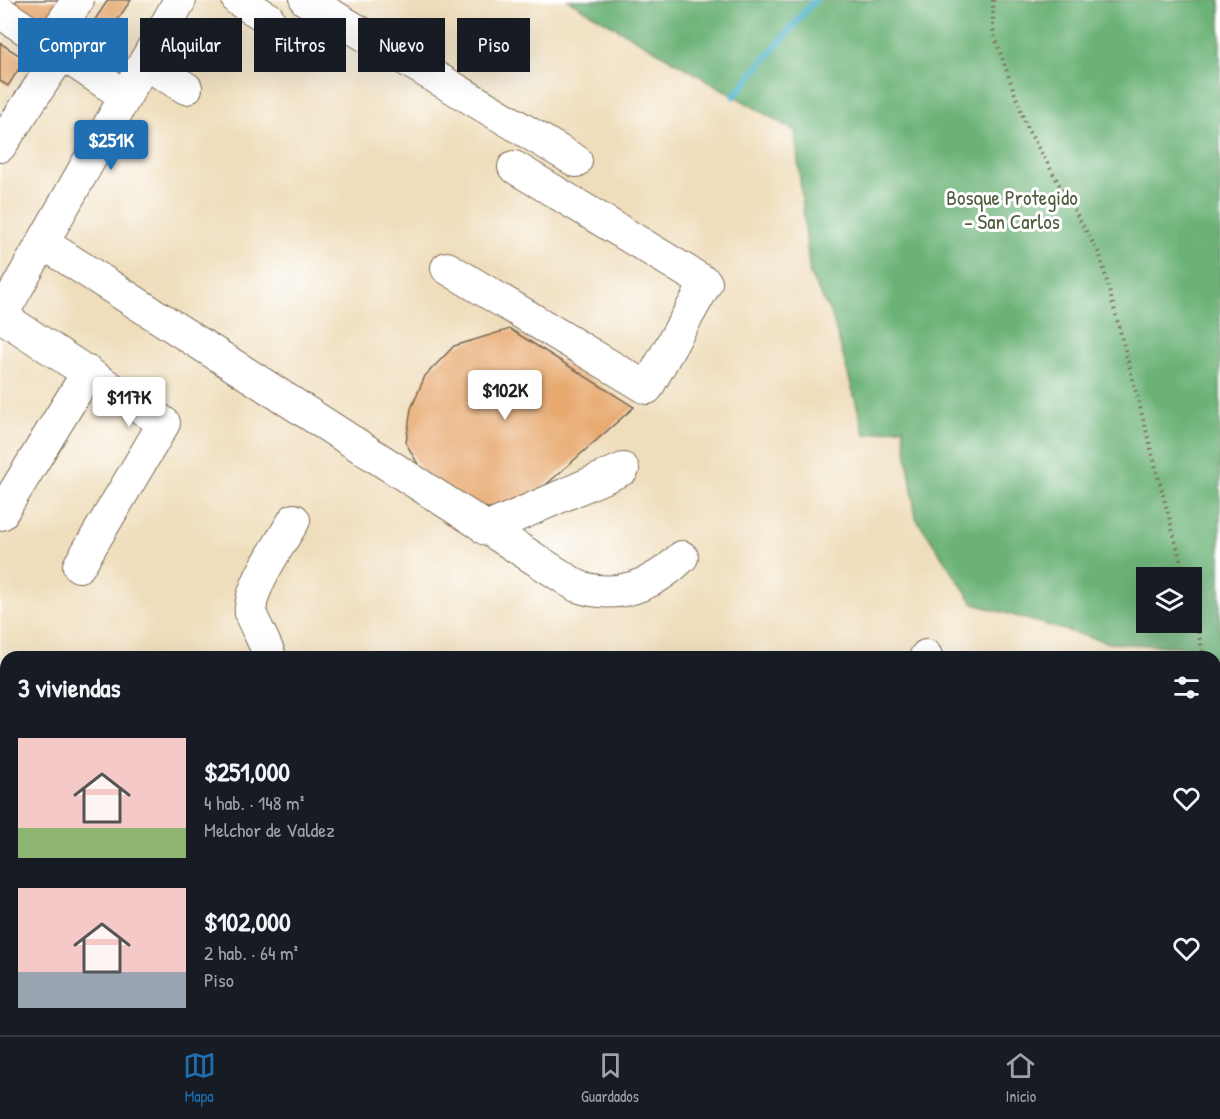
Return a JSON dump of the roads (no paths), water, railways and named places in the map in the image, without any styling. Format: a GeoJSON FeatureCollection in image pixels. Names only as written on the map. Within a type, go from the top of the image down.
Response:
{"type":"FeatureCollection","features":[{"type":"Feature","properties":{"kind":"street"},"geometry":{"type":"LineString","coordinates":[[70,18],[78,0]]}},
{"type":"Feature","properties":{"kind":"street"},"geometry":{"type":"LineString","coordinates":[[170,18],[180,0]]}},
{"type":"Feature","properties":{"kind":"street"},"geometry":{"type":"LineString","coordinates":[[238,0],[268,18]]}},
{"type":"Feature","properties":{"kind":"street"},"geometry":{"type":"LineString","coordinates":[[306,0],[576,161]]}},
{"type":"Feature","properties":{"kind":"street"},"geometry":{"type":"LineString","coordinates":[[0,12],[18,24]]}},
{"type":"Feature","properties":{"kind":"street"},"geometry":{"type":"LineString","coordinates":[[79,566],[164,423],[0,317],[140,70]]}},
{"type":"Feature","properties":{"kind":"street"},"geometry":{"type":"LineString","coordinates":[[0,146],[42,72]]}},
{"type":"Feature","properties":{"kind":"street"},"geometry":{"type":"LineString","coordinates":[[89,72],[125,96]]}},
{"type":"Feature","properties":{"kind":"street"},"geometry":{"type":"LineString","coordinates":[[159,72],[186,88]]}},
{"type":"Feature","properties":{"kind":"street"},"geometry":{"type":"LineString","coordinates":[[447,268],[647,388],[706,283],[514,166]]}},
{"type":"Feature","properties":{"kind":"street"},"geometry":{"type":"LineString","coordinates":[[43,243],[577,586],[594,592],[615,592],[651,582],[667,572],[682,557]]}},
{"type":"Feature","properties":{"kind":"street"},"geometry":{"type":"LineString","coordinates":[[1,514],[88,372]]}},
{"type":"Feature","properties":{"kind":"street"},"geometry":{"type":"LineString","coordinates":[[486,529],[623,468]]}},
{"type":"Feature","properties":{"kind":"street"},"geometry":{"type":"LineString","coordinates":[[268,651],[251,614],[254,591],[294,520]]}},
{"type":"Feature","properties":{"kind":"waterway"},"geometry":{"type":"LineString","coordinates":[[734,96],[815,0]]}},
{"type":"Feature","properties":{"kind":"park label","name":"Bosque Protegido - San Carlos"},"geometry":{"type":"Point","coordinates":[1012,210]}}]}
